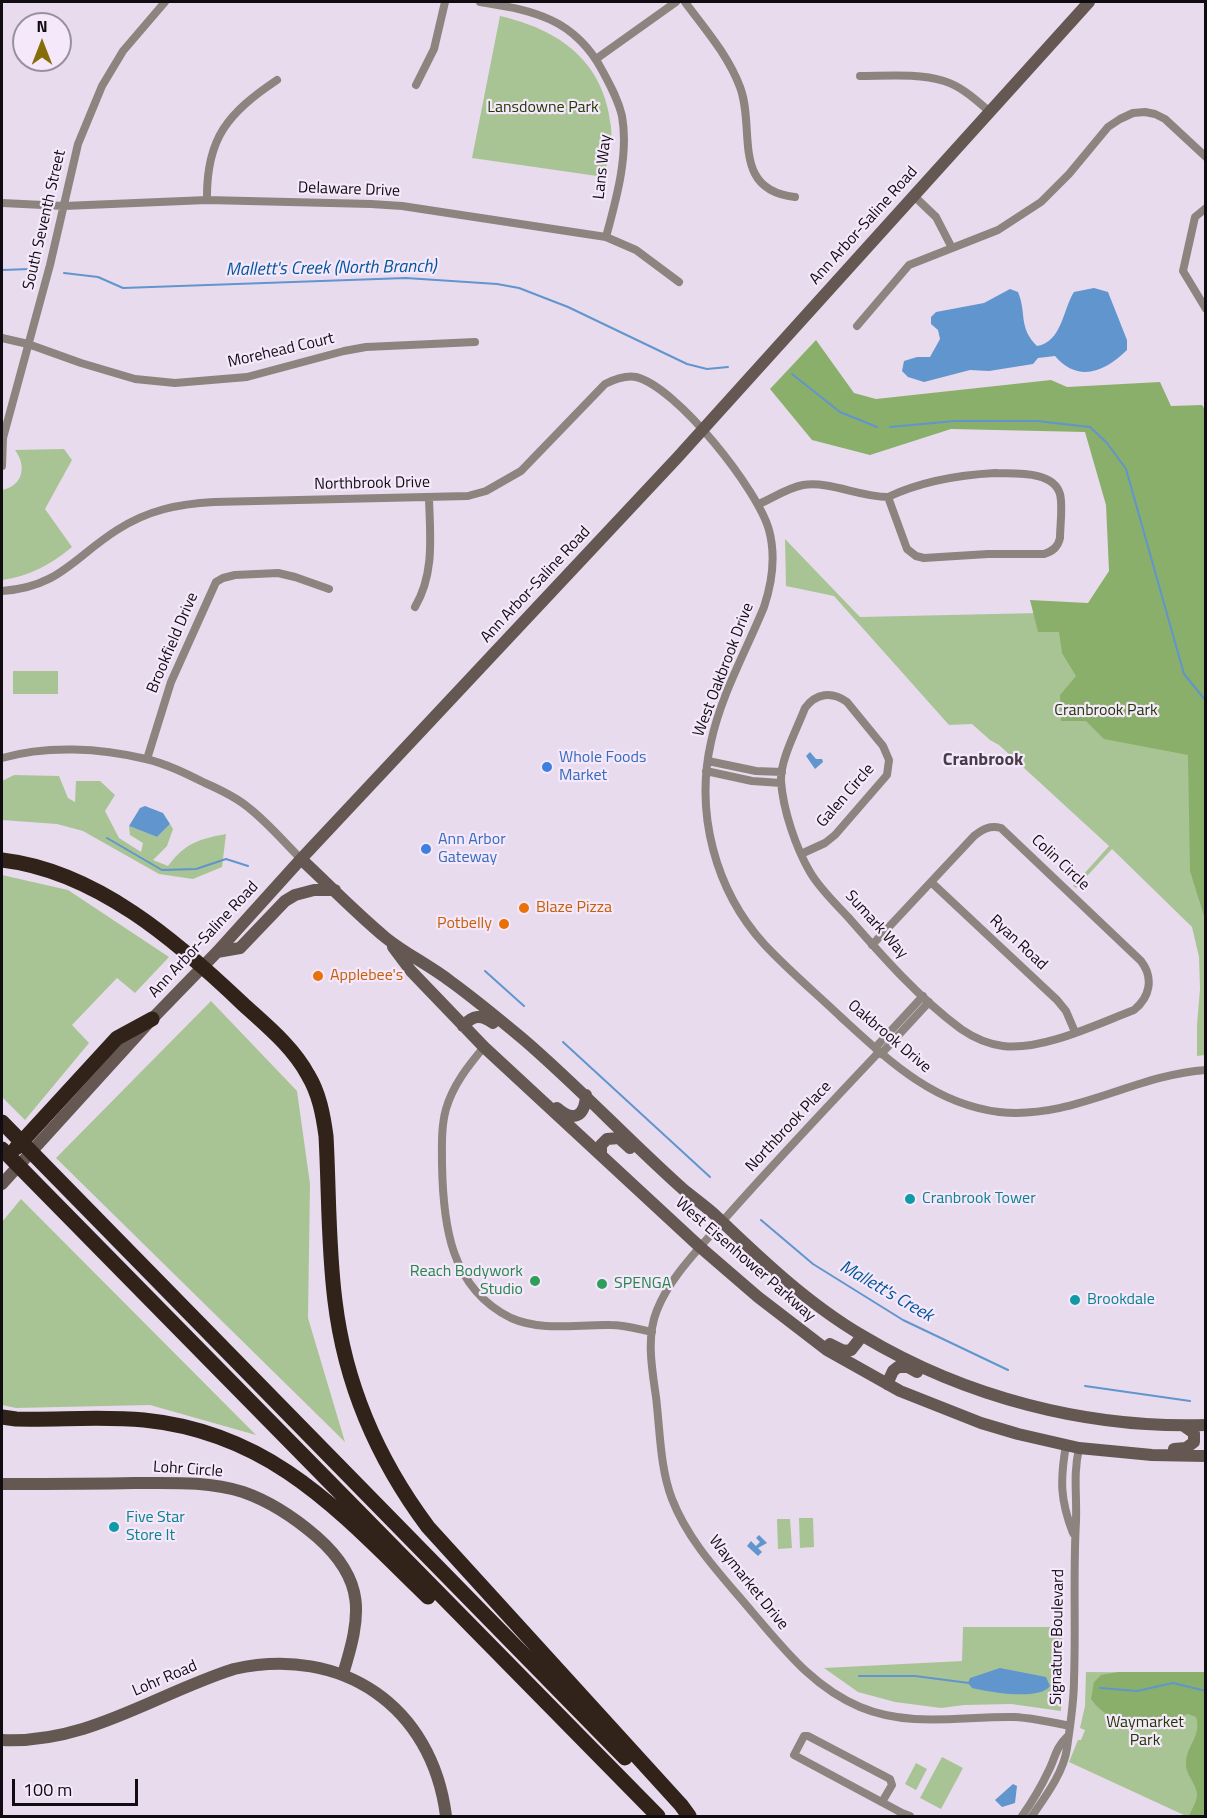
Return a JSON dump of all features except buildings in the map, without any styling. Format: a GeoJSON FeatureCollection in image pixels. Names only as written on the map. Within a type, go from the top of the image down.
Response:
{"type":"FeatureCollection","features":[{"type":"Feature","properties":{"kind":"highway"},"geometry":{"type":"LineString","coordinates":[[2,860],[59,873],[102,893],[180,947],[286,1045],[309,1075],[317,1093],[326,1136],[332,1267],[343,1347],[368,1425],[395,1479],[428,1527],[681,1804],[689,1816]]}},
{"type":"Feature","properties":{"kind":"highway"},"geometry":{"type":"LineString","coordinates":[[2,1163],[49,1123],[117,1038],[152,1019]]}},
{"type":"Feature","properties":{"kind":"highway"},"geometry":{"type":"LineString","coordinates":[[2,1122],[683,1816]]}},
{"type":"Feature","properties":{"kind":"highway"},"geometry":{"type":"LineString","coordinates":[[2,1149],[658,1816]]}},
{"type":"Feature","properties":{"kind":"highway"},"geometry":{"type":"LineString","coordinates":[[2,1417],[142,1420],[189,1427],[241,1445],[283,1468],[317,1492],[453,1622],[499,1656]]}},
{"type":"Feature","properties":{"kind":"main road","name":"Ann Arbor-Saline Road"},"geometry":{"type":"LineString","coordinates":[[152,1019],[702,430],[1089,2]]}},
{"type":"Feature","properties":{"kind":"main road","name":"West Eisenhower Parkway"},"geometry":{"type":"LineString","coordinates":[[301,859],[387,939],[449,980],[524,1040],[774,1271],[862,1336],[910,1361],[995,1396],[1055,1411],[1107,1420],[1184,1426],[1206,1425]]}},
{"type":"Feature","properties":{"kind":"main road"},"geometry":{"type":"LineString","coordinates":[[217,952],[240,948],[285,901],[295,895],[314,890],[335,890]]}},
{"type":"Feature","properties":{"kind":"main road","name":"West Eisenhower Parkway"},"geometry":{"type":"LineString","coordinates":[[387,939],[411,971],[501,1063],[700,1247],[758,1298],[827,1350],[887,1384],[981,1423],[1085,1449],[1152,1455],[1206,1456]]}},
{"type":"Feature","properties":{"kind":"main road"},"geometry":{"type":"LineString","coordinates":[[463,1026],[472,1018],[485,1017],[553,1075],[564,1078]]}},
{"type":"Feature","properties":{"kind":"main road"},"geometry":{"type":"LineString","coordinates":[[501,1063],[511,1065],[568,1115],[575,1116],[582,1113],[586,1095]]}},
{"type":"Feature","properties":{"kind":"main road"},"geometry":{"type":"LineString","coordinates":[[2,1184],[49,1123]]}},
{"type":"Feature","properties":{"kind":"main road"},"geometry":{"type":"LineString","coordinates":[[601,1155],[603,1141],[619,1138],[669,1183],[685,1190]]}},
{"type":"Feature","properties":{"kind":"main road"},"geometry":{"type":"LineString","coordinates":[[758,1298],[773,1303],[844,1351],[851,1350],[862,1336]]}},
{"type":"Feature","properties":{"kind":"main road"},"geometry":{"type":"LineString","coordinates":[[887,1384],[896,1368],[903,1367],[970,1394],[995,1396]]}},
{"type":"Feature","properties":{"kind":"main road"},"geometry":{"type":"LineString","coordinates":[[1085,1449],[1107,1444],[1186,1448],[1191,1446],[1195,1437],[1191,1430],[1184,1426]]}},
{"type":"Feature","properties":{"kind":"main road","name":"Lohr Circle"},"geometry":{"type":"LineString","coordinates":[[2,1484],[202,1484],[242,1492],[265,1500],[301,1523],[324,1544],[346,1570],[355,1592],[357,1609],[354,1638],[343,1674]]}},
{"type":"Feature","properties":{"kind":"main road","name":"Lohr Road"},"geometry":{"type":"LineString","coordinates":[[2,1740],[23,1741],[80,1731],[219,1674],[257,1664],[278,1662],[298,1664],[343,1674],[374,1690],[382,1697],[417,1735],[434,1769],[446,1816]]}},
{"type":"Feature","properties":{"kind":"street","name":"South Seventh Street"},"geometry":{"type":"LineString","coordinates":[[2,466],[3,438],[78,144],[102,86],[123,51],[165,2]]}},
{"type":"Feature","properties":{"kind":"street"},"geometry":{"type":"LineString","coordinates":[[416,85],[434,49],[445,2]]}},
{"type":"Feature","properties":{"kind":"street","name":"Lans Way"},"geometry":{"type":"LineString","coordinates":[[480,2],[533,13],[552,20],[587,46],[616,96],[622,117],[623,150],[616,200],[606,237]]}},
{"type":"Feature","properties":{"kind":"street"},"geometry":{"type":"LineString","coordinates":[[596,59],[676,2]]}},
{"type":"Feature","properties":{"kind":"street"},"geometry":{"type":"LineString","coordinates":[[685,2],[729,62],[741,88],[746,112],[747,151],[754,174],[765,187],[782,196],[795,197]]}},
{"type":"Feature","properties":{"kind":"street"},"geometry":{"type":"LineString","coordinates":[[860,76],[920,77],[943,81],[960,88],[990,112]]}},
{"type":"Feature","properties":{"kind":"street"},"geometry":{"type":"LineString","coordinates":[[207,200],[211,159],[221,130],[240,107],[277,80]]}},
{"type":"Feature","properties":{"kind":"street"},"geometry":{"type":"LineString","coordinates":[[857,326],[909,266],[998,230],[1035,206],[1060,184],[1108,128],[1120,119],[1133,113],[1155,114],[1166,119],[1206,157]]}},
{"type":"Feature","properties":{"kind":"street"},"geometry":{"type":"LineString","coordinates":[[914,196],[936,217],[952,248]]}},
{"type":"Feature","properties":{"kind":"street","name":"Delaware Drive"},"geometry":{"type":"LineString","coordinates":[[2,203],[64,206],[207,200],[402,206],[606,237],[636,250],[679,282]]}},
{"type":"Feature","properties":{"kind":"street"},"geometry":{"type":"LineString","coordinates":[[1206,208],[1195,217],[1184,271],[1206,309]]}},
{"type":"Feature","properties":{"kind":"street","name":"Morehead Court"},"geometry":{"type":"LineString","coordinates":[[2,338],[28,344],[135,379],[175,383],[247,377],[366,347],[475,342]]}},
{"type":"Feature","properties":{"kind":"street","name":"Northbrook Drive"},"geometry":{"type":"LineString","coordinates":[[2,591],[29,588],[51,579],[119,529],[159,509],[214,502],[468,496],[486,491],[521,471],[593,395],[605,384],[619,377],[634,376],[652,383],[702,430]]}},
{"type":"Feature","properties":{"kind":"street","name":"West Oakbrook Drive"},"geometry":{"type":"LineString","coordinates":[[702,430],[736,470],[759,504],[768,526],[772,549],[770,589],[718,718],[706,771],[708,824],[722,875],[746,920],[779,959]]}},
{"type":"Feature","properties":{"kind":"street"},"geometry":{"type":"LineString","coordinates":[[759,504],[785,491],[810,485],[888,497],[900,491],[948,478],[995,473],[1030,475],[1047,480],[1060,494],[1060,538],[1058,545],[1044,554],[988,554],[924,558],[916,556],[907,549],[888,497]]}},
{"type":"Feature","properties":{"kind":"street"},"geometry":{"type":"LineString","coordinates":[[415,607],[427,580],[430,557],[429,498]]}},
{"type":"Feature","properties":{"kind":"street","name":"Brookfield Drive"},"geometry":{"type":"LineString","coordinates":[[147,759],[173,677],[216,582],[236,575],[278,573],[329,589]]}},
{"type":"Feature","properties":{"kind":"street","name":"Galen Circle"},"geometry":{"type":"LineString","coordinates":[[781,783],[782,772],[805,708],[810,701],[825,694],[847,702],[883,746],[889,760],[889,768],[884,780],[834,835],[825,843],[801,854]]}},
{"type":"Feature","properties":{"kind":"street"},"geometry":{"type":"LineString","coordinates":[[2,758],[30,751],[62,750],[96,751],[147,759],[183,772],[228,793],[248,807],[301,859]]}},
{"type":"Feature","properties":{"kind":"street"},"geometry":{"type":"LineString","coordinates":[[708,761],[756,771],[782,772]]}},
{"type":"Feature","properties":{"kind":"street"},"geometry":{"type":"LineString","coordinates":[[706,771],[752,781],[781,783]]}},
{"type":"Feature","properties":{"kind":"street","name":"Sumark Way"},"geometry":{"type":"LineString","coordinates":[[781,783],[792,829],[801,854],[814,879],[892,967],[926,999],[968,1033],[986,1042],[1002,1046],[1029,1046],[1075,1032]]}},
{"type":"Feature","properties":{"kind":"street","name":"Colin Circle"},"geometry":{"type":"LineString","coordinates":[[872,945],[975,836],[989,827],[1001,828],[1146,968],[1149,982],[1142,1003],[1134,1010],[1075,1032]]}},
{"type":"Feature","properties":{"kind":"street","name":"Ryan Road"},"geometry":{"type":"LineString","coordinates":[[931,882],[1057,1000],[1066,1011],[1075,1032]]}},
{"type":"Feature","properties":{"kind":"street","name":"Oakbrook Drive"},"geometry":{"type":"LineString","coordinates":[[779,959],[909,1077],[939,1095],[984,1109],[1015,1113],[1058,1109],[1086,1102],[1154,1078],[1206,1070]]}},
{"type":"Feature","properties":{"kind":"street","name":"Northbrook Place"},"geometry":{"type":"LineString","coordinates":[[700,1247],[926,999]]}},
{"type":"Feature","properties":{"kind":"street"},"geometry":{"type":"LineString","coordinates":[[484,1047],[455,1086],[442,1128],[445,1222],[454,1256],[464,1274],[492,1305],[519,1321],[561,1327],[624,1326],[652,1332]]}},
{"type":"Feature","properties":{"kind":"street","name":"Waymarket Drive"},"geometry":{"type":"LineString","coordinates":[[700,1247],[664,1296],[656,1312],[652,1332],[651,1363],[666,1476],[678,1512],[691,1537],[724,1581],[799,1666],[814,1680],[842,1698],[884,1715],[919,1720],[1016,1717],[1070,1726]]}},
{"type":"Feature","properties":{"kind":"street","name":"Signature Boulevard"},"geometry":{"type":"LineString","coordinates":[[1066,1446],[1061,1485],[1065,1510],[1074,1537]]}},
{"type":"Feature","properties":{"kind":"street","name":"Signature Boulevard"},"geometry":{"type":"LineString","coordinates":[[1032,1816],[1046,1796],[1067,1748],[1074,1680],[1074,1537],[1076,1522],[1074,1475],[1085,1449]]}},
{"type":"Feature","properties":{"kind":"street"},"geometry":{"type":"LineString","coordinates":[[882,1802],[892,1785],[890,1779],[804,1736],[794,1755],[882,1802],[910,1816]]}},
{"type":"Feature","properties":{"kind":"street","name":"Signature Boulevard"},"geometry":{"type":"LineString","coordinates":[[1022,1816],[1050,1768],[1058,1745],[1067,1737]]}},
{"type":"Feature","properties":{"kind":"green space","name":"Lansdowne Park"},"geometry":{"type":"Polygon","coordinates":[[[500,16],[542,30],[560,40],[589,67],[607,104],[611,127],[604,177],[472,158],[500,16]]]}},
{"type":"Feature","properties":{"kind":"green space"},"geometry":{"type":"Polygon","coordinates":[[[816,340],[854,393],[876,399],[1051,380],[1067,387],[1160,382],[1171,406],[1202,405],[1206,411],[1205,919],[1190,871],[1188,755],[1104,739],[1086,721],[1061,721],[1060,695],[1076,676],[1062,653],[1059,632],[1038,632],[1030,600],[1088,603],[1109,571],[1106,505],[1085,432],[951,429],[870,455],[812,440],[770,389],[816,340]]]}},
{"type":"Feature","properties":{"kind":"green space"},"geometry":{"type":"Polygon","coordinates":[[[64,449],[72,460],[45,509],[72,547],[39,569],[22,576],[2,580],[2,490],[15,484],[21,475],[21,462],[15,450],[64,449]]]}},
{"type":"Feature","properties":{"kind":"green space","name":"Cranbrook Park"},"geometry":{"type":"Polygon","coordinates":[[[1206,517],[1205,1055],[1197,1056],[1199,957],[1192,927],[1112,849],[1076,888],[1073,886],[1109,846],[999,745],[972,724],[949,725],[834,596],[786,586],[785,539],[860,617],[1129,611],[1206,517]]]}},
{"type":"Feature","properties":{"kind":"green space"},"geometry":{"type":"Polygon","coordinates":[[[13,671],[58,671],[58,694],[13,694],[13,671]]]}},
{"type":"Feature","properties":{"kind":"green space"},"geometry":{"type":"Polygon","coordinates":[[[14,775],[59,776],[68,798],[75,802],[76,781],[100,781],[115,795],[105,811],[119,838],[141,852],[143,843],[130,835],[129,826],[157,837],[170,824],[173,829],[167,846],[153,860],[168,866],[180,852],[193,843],[226,834],[222,867],[193,879],[159,874],[83,831],[57,824],[2,820],[2,781],[14,775]]]}},
{"type":"Feature","properties":{"kind":"green space"},"geometry":{"type":"Polygon","coordinates":[[[2,875],[68,890],[169,957],[135,993],[117,978],[72,1025],[89,1043],[25,1120],[2,1097],[2,875]]]}},
{"type":"Feature","properties":{"kind":"green space"},"geometry":{"type":"Polygon","coordinates":[[[211,1001],[297,1091],[310,1184],[308,1318],[345,1442],[56,1158],[211,1001]]]}},
{"type":"Feature","properties":{"kind":"green space"},"geometry":{"type":"Polygon","coordinates":[[[21,1199],[256,1435],[150,1405],[16,1408],[2,1405],[2,1222],[21,1199]]]}},
{"type":"Feature","properties":{"kind":"green space"},"geometry":{"type":"Polygon","coordinates":[[[799,1518],[813,1518],[814,1547],[800,1548],[799,1518]]]}},
{"type":"Feature","properties":{"kind":"green space"},"geometry":{"type":"Polygon","coordinates":[[[777,1519],[790,1519],[792,1548],[778,1549],[777,1519]]]}},
{"type":"Feature","properties":{"kind":"green space","name":"Waymarket Park"},"geometry":{"type":"Polygon","coordinates":[[[963,1627],[1062,1627],[1061,1711],[1011,1704],[941,1708],[895,1702],[858,1692],[824,1668],[962,1661],[963,1627]]]}},
{"type":"Feature","properties":{"kind":"green space","name":"Waymarket Park"},"geometry":{"type":"Polygon","coordinates":[[[1086,1672],[1205,1673],[1205,1816],[1186,1816],[1069,1762],[1085,1730],[1080,1728],[1085,1706],[1086,1672]]]}},
{"type":"Feature","properties":{"kind":"green space"},"geometry":{"type":"Polygon","coordinates":[[[1118,1672],[1205,1672],[1205,1816],[1189,1816],[1197,1794],[1187,1771],[1186,1762],[1196,1735],[1196,1717],[1188,1714],[1156,1722],[1143,1722],[1131,1728],[1114,1719],[1099,1709],[1091,1699],[1094,1682],[1101,1675],[1118,1672]]]}},
{"type":"Feature","properties":{"kind":"green space"},"geometry":{"type":"Polygon","coordinates":[[[942,1757],[963,1768],[941,1809],[920,1798],[942,1757]]]}},
{"type":"Feature","properties":{"kind":"green space"},"geometry":{"type":"Polygon","coordinates":[[[916,1763],[927,1769],[916,1790],[905,1784],[916,1763]]]}},
{"type":"Feature","properties":{"kind":"water"},"geometry":{"type":"Polygon","coordinates":[[[1094,288],[1108,292],[1127,340],[1127,350],[1101,369],[1082,372],[1073,370],[1055,356],[1038,358],[1033,364],[989,371],[970,370],[924,382],[908,377],[902,371],[904,361],[917,357],[930,357],[940,339],[938,330],[931,324],[931,317],[936,312],[984,303],[1010,289],[1018,292],[1027,333],[1037,346],[1045,343],[1057,332],[1074,292],[1094,288]]]}},
{"type":"Feature","properties":{"kind":"water"},"geometry":{"type":"Polygon","coordinates":[[[810,752],[816,759],[822,759],[823,762],[815,769],[806,756],[810,752]]]}},
{"type":"Feature","properties":{"kind":"water"},"geometry":{"type":"Polygon","coordinates":[[[145,806],[163,813],[170,824],[157,837],[129,826],[140,808],[145,806]]]}},
{"type":"Feature","properties":{"kind":"water"},"geometry":{"type":"Polygon","coordinates":[[[759,1535],[767,1543],[758,1548],[762,1552],[758,1556],[747,1546],[751,1541],[756,1546],[760,1542],[756,1538],[759,1535]]]}},
{"type":"Feature","properties":{"kind":"water"},"geometry":{"type":"Polygon","coordinates":[[[1000,1668],[1046,1677],[1050,1686],[1036,1693],[1013,1694],[972,1688],[968,1683],[970,1678],[1000,1668]]]}},
{"type":"Feature","properties":{"kind":"water"},"geometry":{"type":"Polygon","coordinates":[[[1013,1784],[1017,1786],[1015,1803],[1002,1807],[995,1800],[1013,1784]]]}},
{"type":"Feature","properties":{"kind":"waterway","name":"Mallett's Creek (North Branch)"},"geometry":{"type":"LineString","coordinates":[[2,270],[30,269]]}},
{"type":"Feature","properties":{"kind":"waterway","name":"Mallett's Creek (North Branch)"},"geometry":{"type":"LineString","coordinates":[[64,273],[98,277],[123,288],[406,278],[497,284],[519,288],[568,307],[687,364],[707,369],[728,367]]}},
{"type":"Feature","properties":{"kind":"waterway","name":"Mallett's Creek (North Branch)"},"geometry":{"type":"LineString","coordinates":[[792,374],[840,412],[877,427]]}},
{"type":"Feature","properties":{"kind":"waterway","name":"Mallett's Creek (North Branch)"},"geometry":{"type":"LineString","coordinates":[[890,427],[955,421],[1037,421],[1090,427],[1107,443],[1126,469],[1184,674],[1206,701]]}},
{"type":"Feature","properties":{"kind":"waterway","name":"Mallett's Creek"},"geometry":{"type":"LineString","coordinates":[[107,838],[162,870],[196,869],[226,859],[248,866]]}},
{"type":"Feature","properties":{"kind":"waterway","name":"Mallett's Creek"},"geometry":{"type":"LineString","coordinates":[[485,971],[524,1006]]}},
{"type":"Feature","properties":{"kind":"waterway","name":"Mallett's Creek"},"geometry":{"type":"LineString","coordinates":[[563,1042],[710,1177]]}},
{"type":"Feature","properties":{"kind":"waterway","name":"Mallett's Creek"},"geometry":{"type":"LineString","coordinates":[[761,1220],[813,1264],[903,1320],[1008,1370]]}},
{"type":"Feature","properties":{"kind":"waterway","name":"Mallett's Creek"},"geometry":{"type":"LineString","coordinates":[[1085,1386],[1190,1401]]}},
{"type":"Feature","properties":{"kind":"waterway"},"geometry":{"type":"LineString","coordinates":[[859,1676],[915,1676],[969,1683]]}},
{"type":"Feature","properties":{"kind":"waterway"},"geometry":{"type":"LineString","coordinates":[[1100,1688],[1137,1691],[1173,1683],[1206,1691]]}},
{"type":"Feature","properties":{"kind":"place","name":"Whole Foods Market"},"geometry":{"type":"Point","coordinates":[547,767]}},
{"type":"Feature","properties":{"kind":"place","name":"Ann Arbor Gateway"},"geometry":{"type":"Point","coordinates":[426,849]}},
{"type":"Feature","properties":{"kind":"place","name":"Blaze Pizza"},"geometry":{"type":"Point","coordinates":[524,908]}},
{"type":"Feature","properties":{"kind":"place","name":"Potbelly"},"geometry":{"type":"Point","coordinates":[504,924]}},
{"type":"Feature","properties":{"kind":"place","name":"Applebee's"},"geometry":{"type":"Point","coordinates":[318,976]}},
{"type":"Feature","properties":{"kind":"place","name":"Cranbrook Tower"},"geometry":{"type":"Point","coordinates":[910,1199]}},
{"type":"Feature","properties":{"kind":"place","name":"Reach Bodywork Studio"},"geometry":{"type":"Point","coordinates":[535,1281]}},
{"type":"Feature","properties":{"kind":"place","name":"SPENGA"},"geometry":{"type":"Point","coordinates":[602,1284]}},
{"type":"Feature","properties":{"kind":"place","name":"Brookdale"},"geometry":{"type":"Point","coordinates":[1075,1300]}},
{"type":"Feature","properties":{"kind":"place","name":"Five Star Store It"},"geometry":{"type":"Point","coordinates":[114,1527]}},
{"type":"Feature","properties":{"kind":"district","name":"Cranbrook"},"geometry":{"type":"Point","coordinates":[983,761]}}]}
